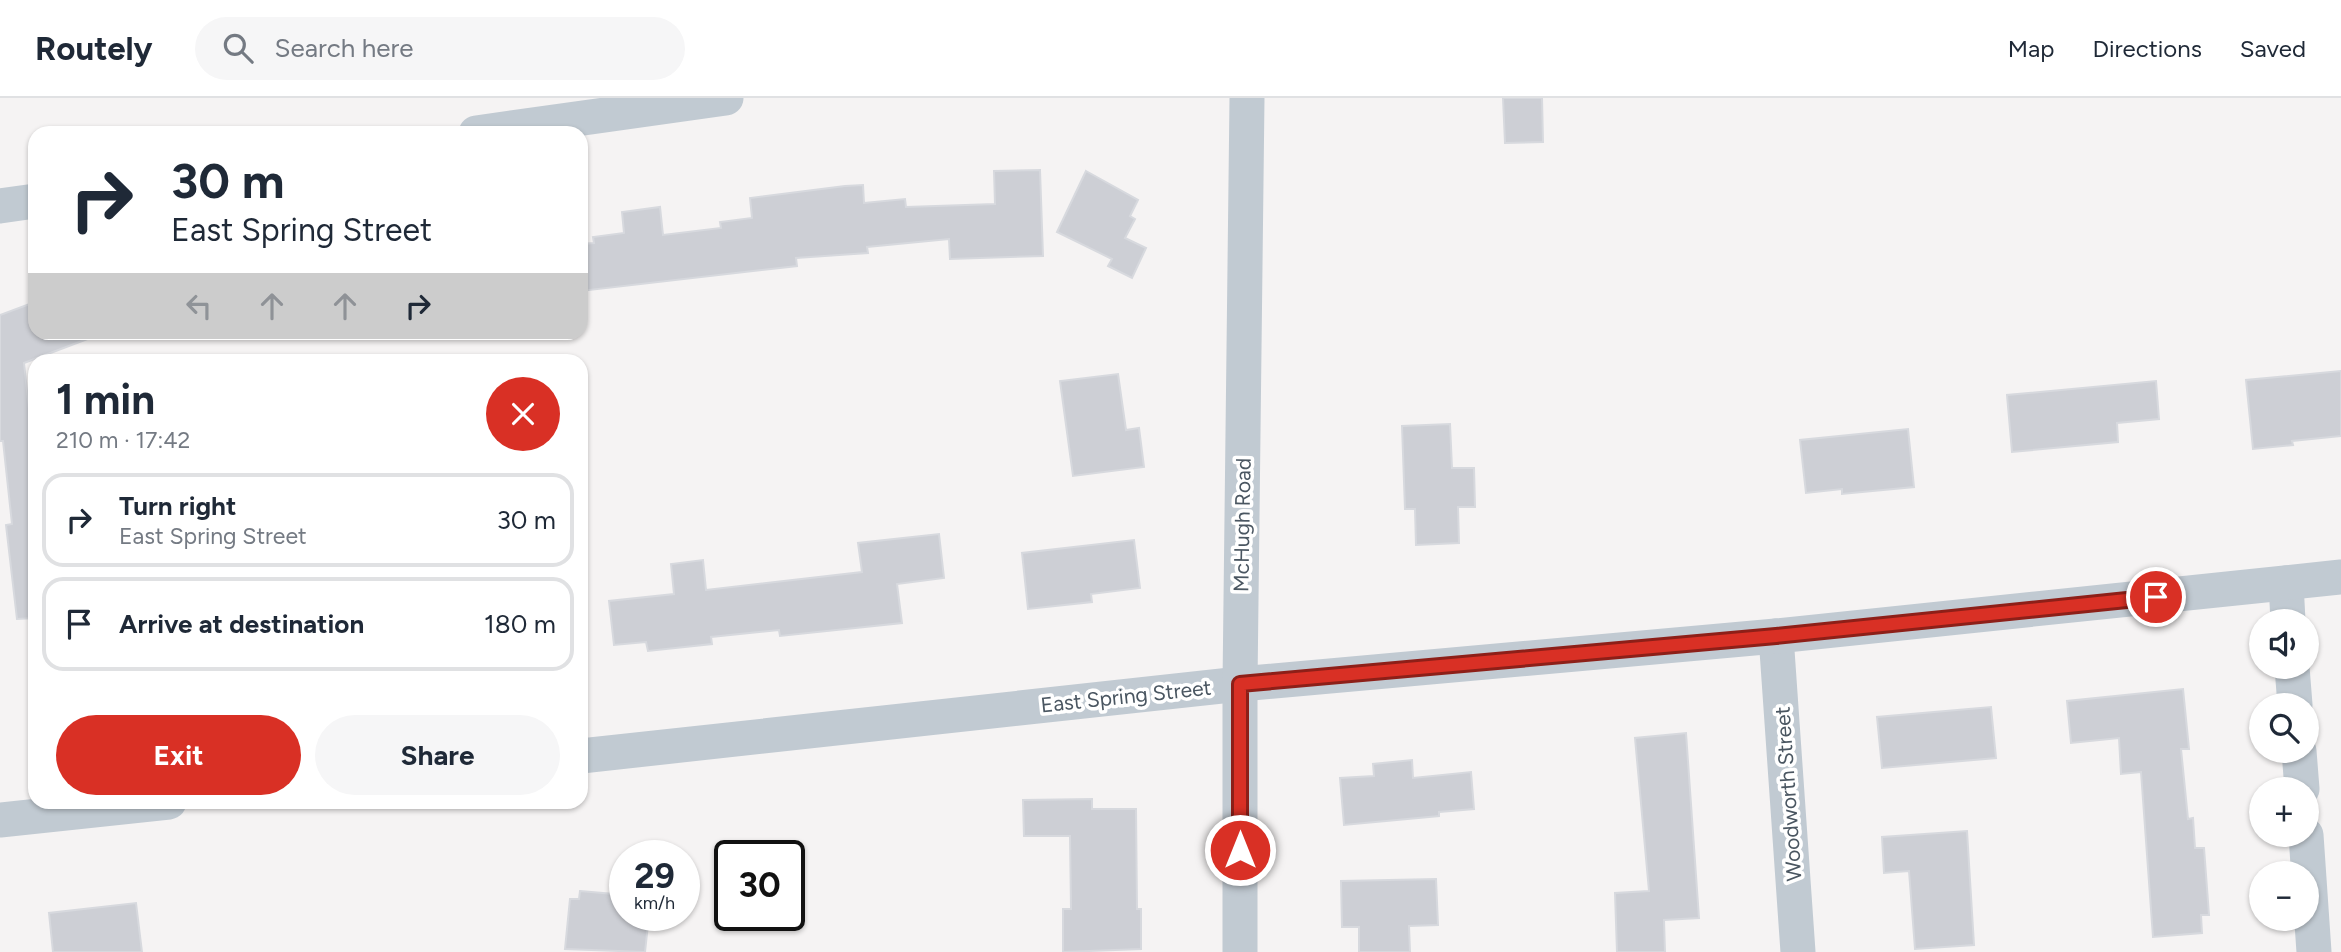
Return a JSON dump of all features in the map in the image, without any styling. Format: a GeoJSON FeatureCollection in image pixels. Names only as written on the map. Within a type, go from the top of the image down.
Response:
{"type":"FeatureCollection","features":[{"type":"Feature","properties":{"kind":"street"},"geometry":{"type":"LineString","coordinates":[[526,126],[726,98]]}},
{"type":"Feature","properties":{"kind":"street","name":"McHugh Road"},"geometry":{"type":"LineString","coordinates":[[1240,952],[1240,684],[1247,98]]}},
{"type":"Feature","properties":{"kind":"street"},"geometry":{"type":"LineString","coordinates":[[0,206],[28,202]]}},
{"type":"Feature","properties":{"kind":"street","name":"East Spring Street"},"geometry":{"type":"LineString","coordinates":[[588,755],[1240,684],[1776,636],[2341,577]]}},
{"type":"Feature","properties":{"kind":"street"},"geometry":{"type":"LineString","coordinates":[[2286,583],[2287,609]]}},
{"type":"Feature","properties":{"kind":"street","name":"Woodworth Street"},"geometry":{"type":"LineString","coordinates":[[1776,636],[1798,952]]}},
{"type":"Feature","properties":{"kind":"street"},"geometry":{"type":"LineString","coordinates":[[0,820],[103,809]]}},
{"type":"Feature","properties":{"kind":"street"},"geometry":{"type":"LineString","coordinates":[[2307,847],[2314,952]]}},
{"type":"Feature","properties":{"kind":"building"},"geometry":{"type":"Polygon","coordinates":[[[1503,98],[1542,98],[1543,142],[1505,143],[1503,98]]]}},
{"type":"Feature","properties":{"kind":"building"},"geometry":{"type":"Polygon","coordinates":[[[1040,170],[1043,256],[950,259],[949,239],[867,247],[868,253],[796,258],[797,266],[588,290],[588,243],[594,243],[593,237],[624,233],[622,212],[660,207],[663,235],[721,228],[720,222],[752,218],[750,198],[845,186],[863,185],[864,203],[905,199],[906,207],[995,204],[994,171],[1040,170]]]}},
{"type":"Feature","properties":{"kind":"building"},"geometry":{"type":"Polygon","coordinates":[[[1086,171],[1138,200],[1130,216],[1135,219],[1125,238],[1146,248],[1132,278],[1108,266],[1112,259],[1057,232],[1086,171]]]}},
{"type":"Feature","properties":{"kind":"building"},"geometry":{"type":"Polygon","coordinates":[[[28,305],[28,340],[85,340],[48,354],[28,354],[28,361],[24,363],[28,400],[28,618],[17,619],[6,525],[12,524],[3,441],[0,441],[0,315],[28,305]]]}},
{"type":"Feature","properties":{"kind":"building"},"geometry":{"type":"Polygon","coordinates":[[[2341,371],[2341,436],[2292,441],[2293,445],[2253,449],[2246,380],[2341,371]]]}},
{"type":"Feature","properties":{"kind":"building"},"geometry":{"type":"Polygon","coordinates":[[[1118,374],[1126,430],[1139,428],[1144,467],[1073,476],[1060,381],[1118,374]]]}},
{"type":"Feature","properties":{"kind":"building"},"geometry":{"type":"Polygon","coordinates":[[[2156,381],[2159,419],[2117,423],[2118,442],[2012,452],[2007,395],[2156,381]]]}},
{"type":"Feature","properties":{"kind":"building"},"geometry":{"type":"Polygon","coordinates":[[[1450,424],[1452,468],[1474,468],[1475,507],[1458,507],[1459,543],[1416,545],[1415,509],[1405,509],[1402,426],[1450,424]]]}},
{"type":"Feature","properties":{"kind":"building"},"geometry":{"type":"Polygon","coordinates":[[[1908,429],[1914,487],[1842,494],[1842,489],[1806,493],[1800,440],[1908,429]]]}},
{"type":"Feature","properties":{"kind":"building"},"geometry":{"type":"Polygon","coordinates":[[[939,534],[944,578],[897,584],[902,623],[780,636],[779,630],[711,637],[712,644],[648,651],[646,642],[614,645],[609,601],[674,594],[671,564],[703,560],[706,590],[862,572],[858,543],[939,534]]]}},
{"type":"Feature","properties":{"kind":"building"},"geometry":{"type":"Polygon","coordinates":[[[1134,540],[1140,588],[1091,594],[1092,602],[1028,609],[1022,553],[1134,540]]]}},
{"type":"Feature","properties":{"kind":"building"},"geometry":{"type":"Polygon","coordinates":[[[2183,689],[2189,749],[2181,749],[2188,819],[2193,818],[2195,848],[2204,848],[2209,915],[2201,915],[2202,933],[2153,937],[2141,772],[2121,774],[2119,738],[2071,743],[2067,701],[2183,689]]]}},
{"type":"Feature","properties":{"kind":"building"},"geometry":{"type":"Polygon","coordinates":[[[1991,707],[1996,758],[1882,768],[1877,717],[1991,707]]]}},
{"type":"Feature","properties":{"kind":"building"},"geometry":{"type":"Polygon","coordinates":[[[1686,733],[1699,918],[1664,920],[1665,952],[1617,952],[1615,893],[1649,891],[1635,738],[1686,733]]]}},
{"type":"Feature","properties":{"kind":"building"},"geometry":{"type":"Polygon","coordinates":[[[1412,760],[1413,778],[1471,772],[1474,809],[1439,812],[1439,816],[1344,825],[1340,778],[1374,776],[1373,764],[1412,760]]]}},
{"type":"Feature","properties":{"kind":"building"},"geometry":{"type":"Polygon","coordinates":[[[1092,799],[1092,809],[1136,809],[1137,909],[1141,909],[1141,949],[1063,952],[1063,909],[1071,909],[1070,836],[1024,836],[1023,800],[1092,799]]]}},
{"type":"Feature","properties":{"kind":"building"},"geometry":{"type":"Polygon","coordinates":[[[1967,831],[1974,945],[1915,949],[1909,871],[1884,873],[1882,837],[1967,831]]]}},
{"type":"Feature","properties":{"kind":"building"},"geometry":{"type":"Polygon","coordinates":[[[1436,879],[1438,925],[1409,926],[1410,952],[1359,952],[1359,927],[1342,927],[1341,881],[1436,879]]]}},
{"type":"Feature","properties":{"kind":"building"},"geometry":{"type":"Polygon","coordinates":[[[580,891],[609,894],[609,931],[647,931],[645,952],[565,949],[570,899],[579,899],[580,891]]]}},
{"type":"Feature","properties":{"kind":"building"},"geometry":{"type":"Polygon","coordinates":[[[136,903],[142,952],[53,952],[49,913],[136,903]]]}},
{"type":"Feature","properties":{"kind":"route"},"geometry":{"type":"LineString","coordinates":[[1240,850],[1240,684],[1776,636],[2156,597]]}}]}
